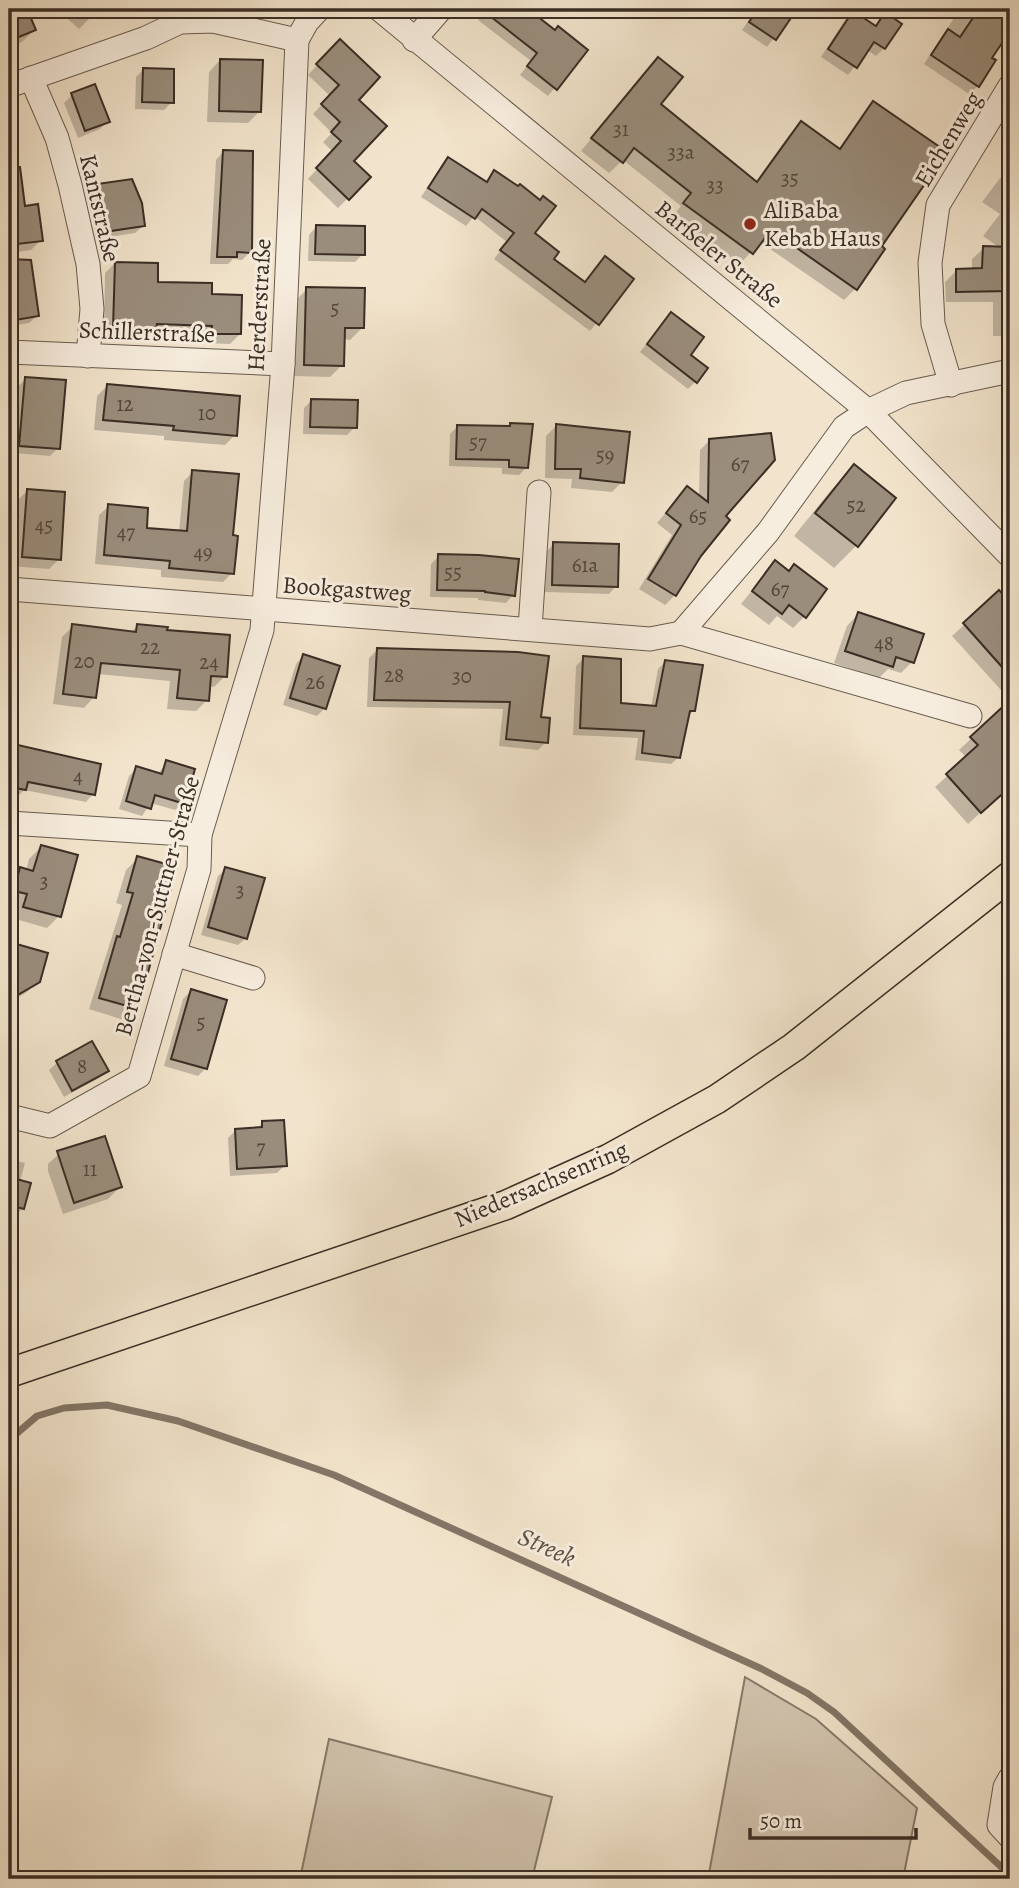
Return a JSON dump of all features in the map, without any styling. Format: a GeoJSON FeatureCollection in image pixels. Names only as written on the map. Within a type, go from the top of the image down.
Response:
{"type":"FeatureCollection","features":[{"type":"Feature","properties":{"kind":"main road","name":"Niedersachsenring"},"geometry":{"type":"LineString","coordinates":[[9,1373],[506,1205],[608,1159],[717,1099],[794,1047],[1010,876]]}},
{"type":"Feature","properties":{"kind":"street"},"geometry":{"type":"LineString","coordinates":[[9,86],[146,38],[180,22],[213,21],[297,40],[306,22],[319,9]]}},
{"type":"Feature","properties":{"kind":"street","name":"Barßeler Straße"},"geometry":{"type":"LineString","coordinates":[[379,9],[868,411],[1010,556]]}},
{"type":"Feature","properties":{"kind":"street"},"geometry":{"type":"LineString","coordinates":[[414,40],[441,9]]}},
{"type":"Feature","properties":{"kind":"street","name":"Herderstraße"},"geometry":{"type":"LineString","coordinates":[[264,610],[283,364],[297,40]]}},
{"type":"Feature","properties":{"kind":"street","name":"Kantstraße"},"geometry":{"type":"LineString","coordinates":[[31,78],[57,138],[88,264],[92,309],[88,356]]}},
{"type":"Feature","properties":{"kind":"street","name":"Eichenweg"},"geometry":{"type":"LineString","coordinates":[[951,385],[933,324],[930,263],[938,205],[1010,86]]}},
{"type":"Feature","properties":{"kind":"street","name":"Schillerstraße"},"geometry":{"type":"LineString","coordinates":[[9,352],[283,364]]}},
{"type":"Feature","properties":{"kind":"street"},"geometry":{"type":"LineString","coordinates":[[681,633],[768,532],[844,427],[868,411],[906,393],[1010,371]]}},
{"type":"Feature","properties":{"kind":"street"},"geometry":{"type":"LineString","coordinates":[[530,629],[539,492]]}},
{"type":"Feature","properties":{"kind":"street","name":"Bookgastweg"},"geometry":{"type":"LineString","coordinates":[[9,589],[650,639],[681,633],[971,716]]}},
{"type":"Feature","properties":{"kind":"street","name":"Bertha-von-Suttner-Straße"},"geometry":{"type":"LineString","coordinates":[[9,1116],[50,1126],[139,1076],[199,869],[200,835],[262,630],[264,610]]}},
{"type":"Feature","properties":{"kind":"street"},"geometry":{"type":"LineString","coordinates":[[9,823],[200,835]]}},
{"type":"Feature","properties":{"kind":"street"},"geometry":{"type":"LineString","coordinates":[[174,954],[253,978]]}},
{"type":"Feature","properties":{"kind":"street"},"geometry":{"type":"LineString","coordinates":[[1010,1778],[1005,1787],[999,1825],[1010,1837]]}},
{"type":"Feature","properties":{"kind":"shaded area"},"geometry":{"type":"Polygon","coordinates":[[[745,1677],[816,1719],[917,1808],[903,1879],[708,1879],[745,1677]]]}},
{"type":"Feature","properties":{"kind":"shaded area"},"geometry":{"type":"Polygon","coordinates":[[[329,1739],[552,1797],[532,1879],[300,1879],[329,1739]]]}},
{"type":"Feature","properties":{"kind":"building"},"geometry":{"type":"Polygon","coordinates":[[[9,9],[27,9],[36,30],[9,41],[9,9]]]}},
{"type":"Feature","properties":{"kind":"building"},"geometry":{"type":"Polygon","coordinates":[[[481,9],[528,9],[555,30],[558,26],[588,50],[557,90],[527,66],[537,53],[481,9]]]}},
{"type":"Feature","properties":{"kind":"building"},"geometry":{"type":"Polygon","coordinates":[[[758,9],[797,9],[776,40],[749,22],[758,9]]]}},
{"type":"Feature","properties":{"kind":"building"},"geometry":{"type":"Polygon","coordinates":[[[979,9],[1010,9],[1010,31],[992,58],[996,60],[979,87],[931,55],[948,29],[960,37],[979,9]]]}},
{"type":"Feature","properties":{"kind":"building"},"geometry":{"type":"Polygon","coordinates":[[[853,11],[876,26],[885,12],[902,24],[885,49],[874,42],[857,68],[828,49],[853,11]]]}},
{"type":"Feature","properties":{"kind":"building"},"geometry":{"type":"Polygon","coordinates":[[[340,39],[380,77],[359,100],[387,126],[354,161],[371,177],[349,200],[316,168],[341,141],[331,132],[340,122],[321,104],[339,85],[316,64],[340,39]]]}},
{"type":"Feature","properties":{"kind":"building"},"geometry":{"type":"Polygon","coordinates":[[[658,57],[683,77],[661,104],[757,182],[801,121],[840,149],[873,101],[947,152],[882,246],[885,249],[857,290],[771,230],[753,254],[683,203],[691,193],[634,148],[623,163],[591,138],[658,57]]]}},
{"type":"Feature","properties":{"kind":"building"},"geometry":{"type":"Polygon","coordinates":[[[220,59],[263,60],[261,112],[219,111],[220,59]]]}},
{"type":"Feature","properties":{"kind":"building"},"geometry":{"type":"Polygon","coordinates":[[[143,68],[174,69],[174,103],[142,102],[143,68]]]}},
{"type":"Feature","properties":{"kind":"building"},"geometry":{"type":"Polygon","coordinates":[[[95,84],[110,122],[85,131],[71,93],[95,84]]]}},
{"type":"Feature","properties":{"kind":"building"},"geometry":{"type":"Polygon","coordinates":[[[223,150],[253,151],[252,253],[237,252],[237,257],[217,257],[223,150]]]}},
{"type":"Feature","properties":{"kind":"building"},"geometry":{"type":"Polygon","coordinates":[[[448,157],[487,182],[494,170],[518,186],[520,184],[540,200],[543,196],[556,206],[535,233],[559,252],[554,259],[585,282],[605,256],[634,279],[599,325],[500,250],[514,233],[482,209],[475,219],[428,188],[448,157]]]}},
{"type":"Feature","properties":{"kind":"building"},"geometry":{"type":"Polygon","coordinates":[[[20,167],[25,206],[38,204],[43,241],[9,245],[9,168],[20,167]]]}},
{"type":"Feature","properties":{"kind":"building"},"geometry":{"type":"Polygon","coordinates":[[[132,179],[142,203],[145,226],[104,232],[97,184],[132,179]]]}},
{"type":"Feature","properties":{"kind":"building"},"geometry":{"type":"Polygon","coordinates":[[[316,225],[365,226],[365,255],[315,254],[316,225]]]}},
{"type":"Feature","properties":{"kind":"building"},"geometry":{"type":"Polygon","coordinates":[[[983,246],[1010,247],[1010,291],[956,292],[956,269],[982,268],[983,246]]]}},
{"type":"Feature","properties":{"kind":"building"},"geometry":{"type":"Polygon","coordinates":[[[9,259],[31,260],[39,316],[9,321],[9,259]]]}},
{"type":"Feature","properties":{"kind":"building"},"geometry":{"type":"Polygon","coordinates":[[[115,262],[158,263],[158,282],[212,283],[212,294],[242,295],[241,334],[211,334],[212,326],[157,324],[156,329],[113,328],[115,262]]]}},
{"type":"Feature","properties":{"kind":"building"},"geometry":{"type":"Polygon","coordinates":[[[306,287],[365,288],[364,328],[345,328],[344,366],[304,365],[306,287]]]}},
{"type":"Feature","properties":{"kind":"building"},"geometry":{"type":"Polygon","coordinates":[[[671,312],[704,337],[691,355],[708,368],[697,383],[647,344],[671,312]]]}},
{"type":"Feature","properties":{"kind":"building"},"geometry":{"type":"Polygon","coordinates":[[[25,377],[66,380],[60,449],[19,446],[25,377]]]}},
{"type":"Feature","properties":{"kind":"building"},"geometry":{"type":"Polygon","coordinates":[[[107,384],[240,396],[237,436],[173,430],[174,426],[103,420],[107,384]]]}},
{"type":"Feature","properties":{"kind":"building"},"geometry":{"type":"Polygon","coordinates":[[[311,399],[358,400],[357,428],[310,427],[311,399]]]}},
{"type":"Feature","properties":{"kind":"building"},"geometry":{"type":"Polygon","coordinates":[[[510,423],[533,424],[528,468],[509,467],[509,460],[456,459],[457,425],[510,426],[510,423]]]}},
{"type":"Feature","properties":{"kind":"building"},"geometry":{"type":"Polygon","coordinates":[[[556,424],[630,432],[624,483],[580,478],[581,469],[555,469],[556,424]]]}},
{"type":"Feature","properties":{"kind":"building"},"geometry":{"type":"Polygon","coordinates":[[[771,433],[775,460],[726,516],[730,520],[701,556],[676,596],[648,579],[681,525],[666,513],[687,486],[708,502],[709,439],[771,433]]]}},
{"type":"Feature","properties":{"kind":"building"},"geometry":{"type":"Polygon","coordinates":[[[854,464],[896,498],[858,547],[815,513],[854,464]]]}},
{"type":"Feature","properties":{"kind":"building"},"geometry":{"type":"Polygon","coordinates":[[[192,470],[239,474],[233,535],[238,536],[234,574],[169,568],[170,561],[104,555],[108,504],[148,508],[147,528],[187,531],[192,470]]]}},
{"type":"Feature","properties":{"kind":"building"},"geometry":{"type":"Polygon","coordinates":[[[27,489],[65,492],[61,560],[22,557],[27,489]]]}},
{"type":"Feature","properties":{"kind":"building"},"geometry":{"type":"Polygon","coordinates":[[[553,542],[619,544],[618,587],[552,585],[553,542]]]}},
{"type":"Feature","properties":{"kind":"building"},"geometry":{"type":"Polygon","coordinates":[[[438,554],[519,559],[515,596],[485,591],[437,590],[438,554]]]}},
{"type":"Feature","properties":{"kind":"building"},"geometry":{"type":"Polygon","coordinates":[[[775,560],[789,571],[794,564],[827,589],[806,618],[789,605],[782,614],[752,591],[775,560]]]}},
{"type":"Feature","properties":{"kind":"building"},"geometry":{"type":"Polygon","coordinates":[[[999,590],[1010,602],[1010,676],[963,623],[999,590]]]}},
{"type":"Feature","properties":{"kind":"building"},"geometry":{"type":"Polygon","coordinates":[[[858,612],[924,634],[914,663],[896,657],[893,667],[845,651],[858,612]]]}},
{"type":"Feature","properties":{"kind":"building"},"geometry":{"type":"Polygon","coordinates":[[[72,624],[136,632],[137,624],[168,627],[167,630],[230,635],[227,677],[211,676],[209,701],[177,698],[180,670],[101,663],[96,698],[63,694],[72,624]]]}},
{"type":"Feature","properties":{"kind":"building"},"geometry":{"type":"Polygon","coordinates":[[[377,648],[518,652],[549,656],[541,717],[550,718],[548,743],[506,739],[510,702],[374,700],[377,648]]]}},
{"type":"Feature","properties":{"kind":"building"},"geometry":{"type":"Polygon","coordinates":[[[303,654],[340,666],[326,709],[290,698],[303,654]]]}},
{"type":"Feature","properties":{"kind":"building"},"geometry":{"type":"Polygon","coordinates":[[[583,656],[621,659],[621,703],[656,706],[665,660],[703,665],[695,711],[690,711],[680,758],[642,753],[644,731],[580,728],[583,656]]]}},
{"type":"Feature","properties":{"kind":"building"},"geometry":{"type":"Polygon","coordinates":[[[1010,700],[1010,787],[981,813],[946,774],[978,745],[970,737],[1010,700]]]}},
{"type":"Feature","properties":{"kind":"building"},"geometry":{"type":"Polygon","coordinates":[[[9,743],[101,764],[95,795],[28,782],[26,790],[9,787],[9,743]]]}},
{"type":"Feature","properties":{"kind":"building"},"geometry":{"type":"Polygon","coordinates":[[[166,760],[195,769],[185,804],[155,795],[151,809],[126,801],[136,766],[162,774],[166,760]]]}},
{"type":"Feature","properties":{"kind":"building"},"geometry":{"type":"Polygon","coordinates":[[[41,845],[78,855],[61,917],[23,907],[27,894],[14,891],[20,867],[33,871],[41,845]]]}},
{"type":"Feature","properties":{"kind":"building"},"geometry":{"type":"Polygon","coordinates":[[[137,856],[177,867],[138,1009],[99,998],[133,893],[127,892],[137,856]]]}},
{"type":"Feature","properties":{"kind":"building"},"geometry":{"type":"Polygon","coordinates":[[[225,867],[265,878],[247,939],[208,927],[225,867]]]}},
{"type":"Feature","properties":{"kind":"building"},"geometry":{"type":"Polygon","coordinates":[[[13,943],[48,953],[40,982],[9,1000],[9,959],[13,943]]]}},
{"type":"Feature","properties":{"kind":"building"},"geometry":{"type":"Polygon","coordinates":[[[191,989],[227,1000],[207,1069],[171,1059],[191,989]]]}},
{"type":"Feature","properties":{"kind":"building"},"geometry":{"type":"Polygon","coordinates":[[[92,1041],[109,1071],[72,1091],[56,1061],[92,1041]]]}},
{"type":"Feature","properties":{"kind":"building"},"geometry":{"type":"Polygon","coordinates":[[[284,1120],[287,1166],[237,1169],[235,1129],[262,1127],[262,1121],[284,1120]]]}},
{"type":"Feature","properties":{"kind":"building"},"geometry":{"type":"Polygon","coordinates":[[[105,1136],[122,1187],[74,1203],[57,1151],[105,1136]]]}},
{"type":"Feature","properties":{"kind":"building"},"geometry":{"type":"Polygon","coordinates":[[[9,1177],[31,1183],[24,1209],[9,1205],[9,1177]]]}},
{"type":"Feature","properties":{"kind":"waterway","name":"Streek"},"geometry":{"type":"LineString","coordinates":[[9,1440],[37,1416],[64,1408],[107,1405],[178,1421],[334,1475],[762,1669],[807,1693],[834,1712],[1010,1875]]}},
{"type":"Feature","properties":{"kind":"place","name":"AliBaba Kebab Haus"},"geometry":{"type":"Point","coordinates":[750,224]}}]}
